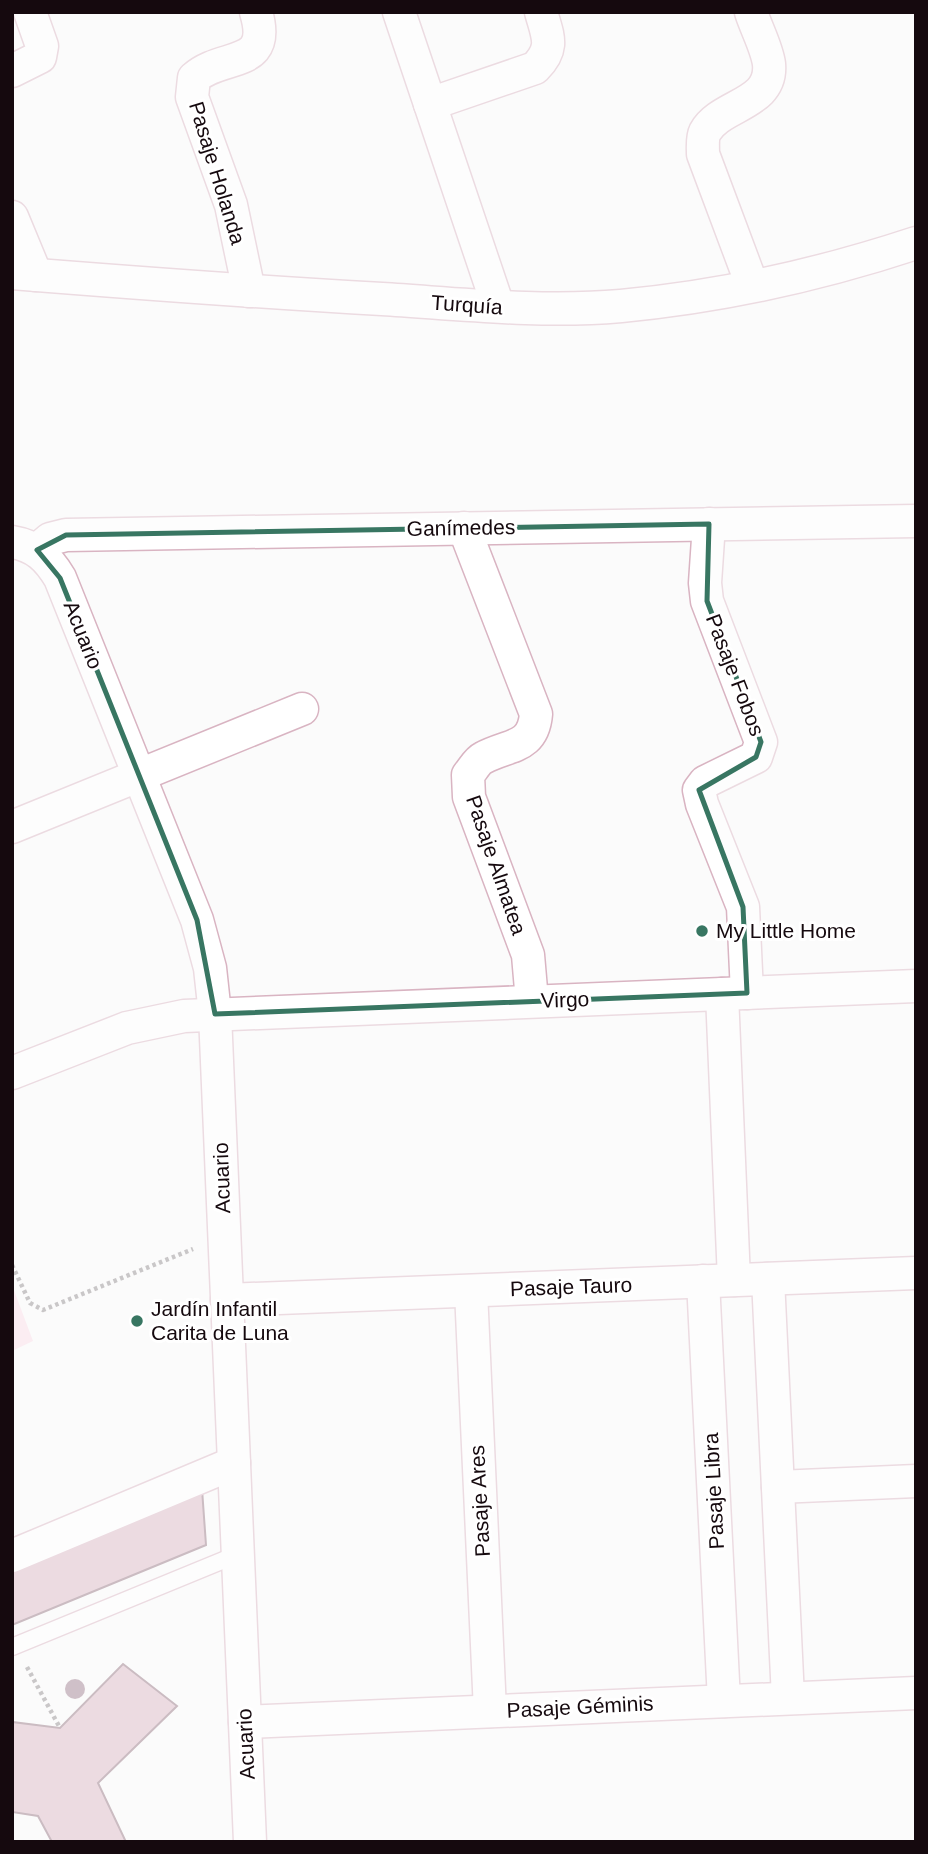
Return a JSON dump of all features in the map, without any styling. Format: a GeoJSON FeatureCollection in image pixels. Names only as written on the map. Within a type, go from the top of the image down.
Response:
{"type":"FeatureCollection","features":[{"type":"Feature","properties":{"kind":"street"},"geometry":{"type":"LineString","coordinates":[[12,71],[40,57],[42,47],[30,12]]}},
{"type":"Feature","properties":{"kind":"street","name":"Pasaje Holanda"},"geometry":{"type":"LineString","coordinates":[[250,291],[232,205],[192,97],[194,78],[205,69],[247,57],[257,46],[261,31],[256,12]]}},
{"type":"Feature","properties":{"kind":"street"},"geometry":{"type":"LineString","coordinates":[[399,12],[498,306]]}},
{"type":"Feature","properties":{"kind":"street"},"geometry":{"type":"LineString","coordinates":[[430,104],[535,68],[547,56],[549,38],[541,12]]}},
{"type":"Feature","properties":{"kind":"street"},"geometry":{"type":"LineString","coordinates":[[751,12],[769,65],[765,86],[753,98],[713,121],[703,134],[702,154],[752,285]]}},
{"type":"Feature","properties":{"kind":"street"},"geometry":{"type":"LineString","coordinates":[[12,217],[24,274]]}},
{"type":"Feature","properties":{"kind":"street","name":"Turquía"},"geometry":{"type":"LineString","coordinates":[[24,274],[536,309],[620,306],[752,285],[824,269],[916,243]]}},
{"type":"Feature","properties":{"kind":"street","name":"Ganímedes"},"geometry":{"type":"LineString","coordinates":[[25,546],[66,535],[709,524],[912,530]]}},
{"type":"Feature","properties":{"kind":"street","name":"Pasaje Fobos"},"geometry":{"type":"LineString","coordinates":[[709,524],[705,583],[707,601],[761,742],[756,757],[705,782],[699,790],[702,804],[743,907],[735,993]]}},
{"type":"Feature","properties":{"kind":"street","name":"Pasaje Almatea"},"geometry":{"type":"LineString","coordinates":[[464,528],[536,714],[535,729],[526,740],[480,759],[468,775],[469,797],[528,955],[532,1001]]}},
{"type":"Feature","properties":{"kind":"street","name":"Acuario"},"geometry":{"type":"LineString","coordinates":[[25,546],[47,558],[60,578],[197,920],[210,968],[215,1014],[250,1842]]}},
{"type":"Feature","properties":{"kind":"street"},"geometry":{"type":"LineString","coordinates":[[12,827],[302,709]]}},
{"type":"Feature","properties":{"kind":"street","name":"Virgo"},"geometry":{"type":"LineString","coordinates":[[12,1073],[127,1028],[184,1016],[916,986]]}},
{"type":"Feature","properties":{"kind":"street"},"geometry":{"type":"LineString","coordinates":[[734,1280],[735,993]]}},
{"type":"Feature","properties":{"kind":"street","name":"Pasaje Tauro"},"geometry":{"type":"LineString","coordinates":[[227,1300],[916,1273]]}},
{"type":"Feature","properties":{"kind":"street"},"geometry":{"type":"LineString","coordinates":[[768,1279],[788,1698]]}},
{"type":"Feature","properties":{"kind":"street","name":"Pasaje Libra"},"geometry":{"type":"LineString","coordinates":[[703,1281],[724,1701]]}},
{"type":"Feature","properties":{"kind":"street","name":"Pasaje Ares"},"geometry":{"type":"LineString","coordinates":[[471,1291],[490,1711]]}},
{"type":"Feature","properties":{"kind":"street"},"geometry":{"type":"LineString","coordinates":[[12,1556],[234,1463]]}},
{"type":"Feature","properties":{"kind":"street"},"geometry":{"type":"LineString","coordinates":[[778,1487],[916,1481]]}},
{"type":"Feature","properties":{"kind":"street","name":"Pasaje Géminis"},"geometry":{"type":"LineString","coordinates":[[245,1722],[916,1693]]}},
{"type":"Feature","properties":{"kind":"lane"},"geometry":{"type":"LineString","coordinates":[[14,1646],[236,1555]]}},
{"type":"Feature","properties":{"kind":"path"},"geometry":{"type":"LineString","coordinates":[[12,1265],[30,1303],[43,1310],[197,1248]]}},
{"type":"Feature","properties":{"kind":"path"},"geometry":{"type":"LineString","coordinates":[[14,1646],[60,1728]]}},
{"type":"Feature","properties":{"kind":"highlighted area"},"geometry":{"type":"Polygon","coordinates":[[[709,524],[707,601],[761,742],[756,757],[699,790],[743,907],[747,993],[215,1014],[197,920],[60,578],[37,550],[66,535],[709,524]]]}},
{"type":"Feature","properties":{"kind":"shaded area"},"geometry":{"type":"Polygon","coordinates":[[[12,1285],[33,1341],[12,1351],[12,1285]]]}},
{"type":"Feature","properties":{"kind":"building"},"geometry":{"type":"Polygon","coordinates":[[[202,1489],[206,1545],[12,1625],[12,1567],[202,1489]]]}},
{"type":"Feature","properties":{"kind":"building"},"geometry":{"type":"Polygon","coordinates":[[[123,1664],[177,1706],[98,1783],[126,1842],[52,1842],[38,1816],[12,1812],[12,1722],[60,1728],[123,1664]]]}},
{"type":"Feature","properties":{"kind":"place","name":"My Little Home"},"geometry":{"type":"Point","coordinates":[702,931]}},
{"type":"Feature","properties":{"kind":"place","name":"Jardín Infantil Carita de Luna"},"geometry":{"type":"Point","coordinates":[137,1321]}}]}
